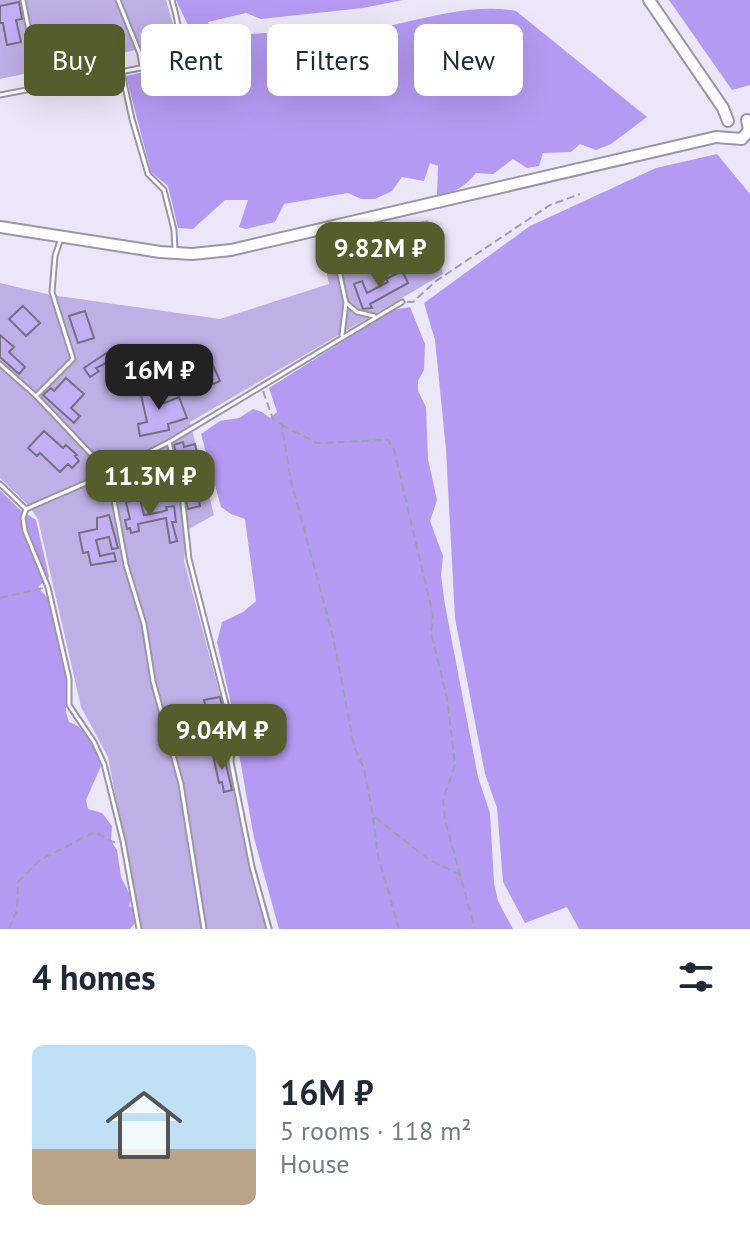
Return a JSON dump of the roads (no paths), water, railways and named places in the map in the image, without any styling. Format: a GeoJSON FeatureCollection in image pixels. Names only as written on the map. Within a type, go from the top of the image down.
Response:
{"type":"FeatureCollection","features":[{"type":"Feature","properties":{"kind":"street"},"geometry":{"type":"LineString","coordinates":[[0,227],[175,253],[231,250],[742,129],[723,108],[649,0]]}},
{"type":"Feature","properties":{"kind":"lane"},"geometry":{"type":"LineString","coordinates":[[23,0],[28,24]]}},
{"type":"Feature","properties":{"kind":"lane"},"geometry":{"type":"LineString","coordinates":[[118,0],[141,60]]}},
{"type":"Feature","properties":{"kind":"lane"},"geometry":{"type":"LineString","coordinates":[[172,0],[178,24]]}},
{"type":"Feature","properties":{"kind":"lane"},"geometry":{"type":"LineString","coordinates":[[125,85],[148,174],[164,190],[174,230],[175,253]]}},
{"type":"Feature","properties":{"kind":"lane"},"geometry":{"type":"LineString","coordinates":[[0,95],[24,91]]}},
{"type":"Feature","properties":{"kind":"lane"},"geometry":{"type":"LineString","coordinates":[[330,226],[346,303],[342,335]]}},
{"type":"Feature","properties":{"kind":"lane"},"geometry":{"type":"LineString","coordinates":[[36,396],[73,359],[52,292],[55,256],[61,237]]}},
{"type":"Feature","properties":{"kind":"lane"},"geometry":{"type":"LineString","coordinates":[[139,929],[123,841],[104,764],[94,742],[69,705],[69,679],[48,587],[25,531],[23,518],[26,509],[109,473],[169,442],[342,335],[402,302]]}},
{"type":"Feature","properties":{"kind":"lane"},"geometry":{"type":"LineString","coordinates":[[346,303],[357,312],[374,316]]}},
{"type":"Feature","properties":{"kind":"lane"},"geometry":{"type":"LineString","coordinates":[[0,364],[36,396],[109,473],[126,565],[144,624],[153,681],[181,784],[204,929]]}},
{"type":"Feature","properties":{"kind":"lane"},"geometry":{"type":"LineString","coordinates":[[169,442],[182,495],[189,559],[233,731],[231,762],[252,867],[269,929]]}},
{"type":"Feature","properties":{"kind":"lane"},"geometry":{"type":"LineString","coordinates":[[0,484],[26,509]]}}]}
